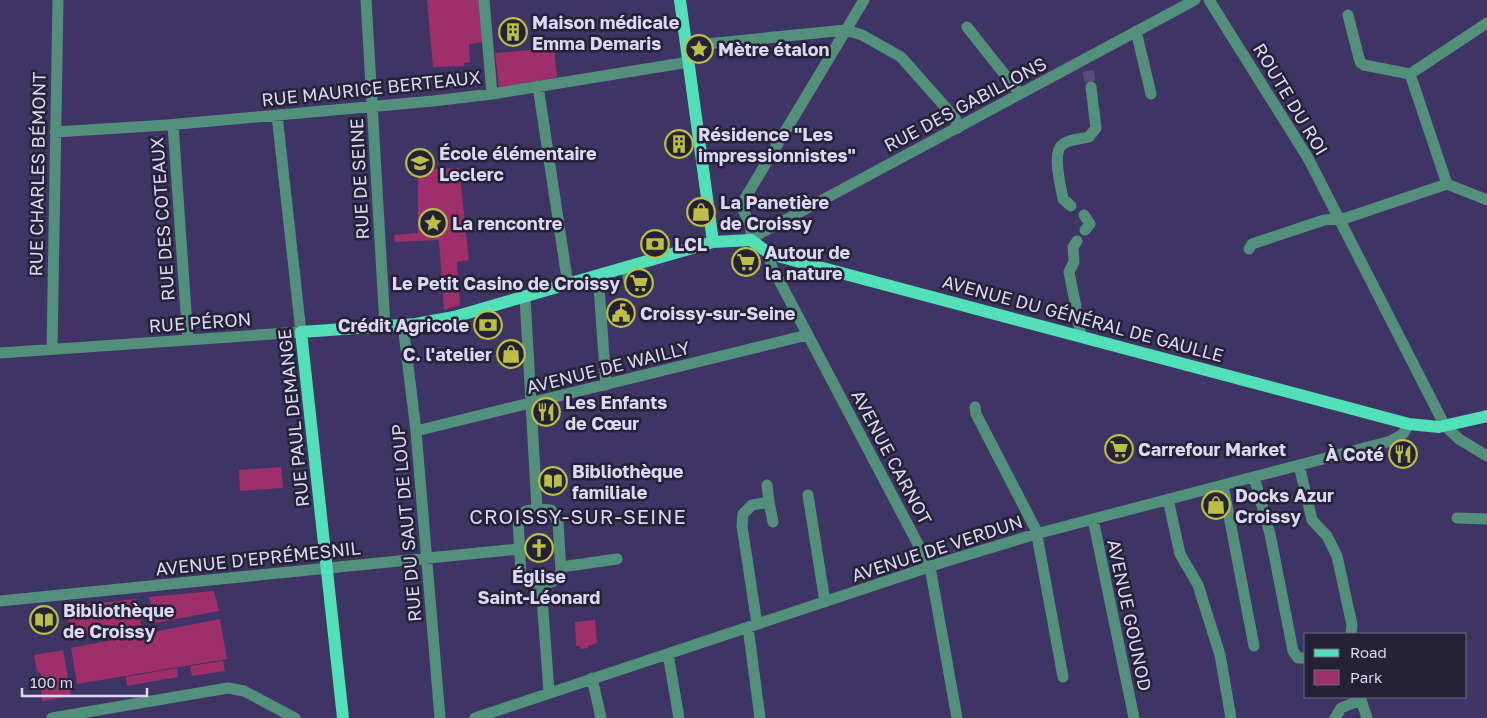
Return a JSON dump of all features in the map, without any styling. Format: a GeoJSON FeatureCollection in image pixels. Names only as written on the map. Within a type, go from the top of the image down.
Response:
{"type":"FeatureCollection","features":[{"type":"Feature","properties":{"kind":"main road"},"geometry":{"type":"LineString","coordinates":[[680,0],[713,242]]}},
{"type":"Feature","properties":{"kind":"main road","name":"RUE PÉRON"},"geometry":{"type":"LineString","coordinates":[[301,332],[403,325],[454,317],[713,242],[751,240]]}},
{"type":"Feature","properties":{"kind":"main road","name":"AVENUE DU GÉNÉRAL DE GAULLE"},"geometry":{"type":"LineString","coordinates":[[751,240],[770,254],[1409,424],[1433,428],[1487,416]]}},
{"type":"Feature","properties":{"kind":"main road","name":"RUE PAUL DEMANGE"},"geometry":{"type":"LineString","coordinates":[[301,332],[343,718]]}},
{"type":"Feature","properties":{"kind":"street","name":"RUE CHARLES BÉMONT"},"geometry":{"type":"LineString","coordinates":[[52,349],[58,0]]}},
{"type":"Feature","properties":{"kind":"street","name":"RUE DE SEINE"},"geometry":{"type":"LineString","coordinates":[[366,0],[385,326]]}},
{"type":"Feature","properties":{"kind":"street"},"geometry":{"type":"LineString","coordinates":[[484,0],[492,94]]}},
{"type":"Feature","properties":{"kind":"street"},"geometry":{"type":"LineString","coordinates":[[751,240],[751,227],[743,212],[742,205],[864,0]]}},
{"type":"Feature","properties":{"kind":"street","name":"RUE DES GABILLONS"},"geometry":{"type":"LineString","coordinates":[[751,240],[760,232],[1018,95],[1086,66],[1136,31],[1195,0]]}},
{"type":"Feature","properties":{"kind":"street","name":"ROUTE DU ROI"},"geometry":{"type":"LineString","coordinates":[[1209,0],[1308,158],[1445,426]]}},
{"type":"Feature","properties":{"kind":"street"},"geometry":{"type":"LineString","coordinates":[[1348,15],[1360,62],[1364,65],[1410,74],[1487,23]]}},
{"type":"Feature","properties":{"kind":"street"},"geometry":{"type":"LineString","coordinates":[[967,27],[1017,90],[1018,95]]}},
{"type":"Feature","properties":{"kind":"street"},"geometry":{"type":"LineString","coordinates":[[686,46],[846,30],[862,35],[901,57],[955,118],[958,128]]}},
{"type":"Feature","properties":{"kind":"street"},"geometry":{"type":"LineString","coordinates":[[1136,31],[1151,94]]}},
{"type":"Feature","properties":{"kind":"street","name":"RUE MAURICE BERTEAUX"},"geometry":{"type":"LineString","coordinates":[[55,132],[372,108],[492,94],[688,62]]}},
{"type":"Feature","properties":{"kind":"street"},"geometry":{"type":"LineString","coordinates":[[1410,74],[1447,184]]}},
{"type":"Feature","properties":{"kind":"street"},"geometry":{"type":"LineString","coordinates":[[538,86],[568,285]]}},
{"type":"Feature","properties":{"kind":"street"},"geometry":{"type":"LineString","coordinates":[[1071,206],[1063,199],[1056,154],[1059,147],[1065,142],[1089,138],[1096,128],[1091,87]]}},
{"type":"Feature","properties":{"kind":"street","name":"RUE PAUL DEMANGE"},"geometry":{"type":"LineString","coordinates":[[277,115],[301,332]]}},
{"type":"Feature","properties":{"kind":"street","name":"RUE DES COTEAUX"},"geometry":{"type":"LineString","coordinates":[[173,124],[188,340]]}},
{"type":"Feature","properties":{"kind":"street"},"geometry":{"type":"LineString","coordinates":[[1248,250],[1252,244],[1324,220],[1338,218],[1447,184],[1487,200]]}},
{"type":"Feature","properties":{"kind":"street"},"geometry":{"type":"LineString","coordinates":[[1084,215],[1088,218],[1090,224],[1086,230]]}},
{"type":"Feature","properties":{"kind":"street"},"geometry":{"type":"LineString","coordinates":[[1076,307],[1070,272],[1074,262],[1073,247],[1077,241]]}},
{"type":"Feature","properties":{"kind":"street","name":"AVENUE CARNOT"},"geometry":{"type":"LineString","coordinates":[[770,254],[771,265],[930,567],[957,718]]}},
{"type":"Feature","properties":{"kind":"street"},"geometry":{"type":"LineString","coordinates":[[627,268],[629,282]]}},
{"type":"Feature","properties":{"kind":"street"},"geometry":{"type":"LineString","coordinates":[[599,287],[606,385]]}},
{"type":"Feature","properties":{"kind":"street"},"geometry":{"type":"LineString","coordinates":[[525,297],[537,509]]}},
{"type":"Feature","properties":{"kind":"street"},"geometry":{"type":"LineString","coordinates":[[1078,321],[1081,336]]}},
{"type":"Feature","properties":{"kind":"street","name":"RUE DU SAUT DE LOUP"},"geometry":{"type":"LineString","coordinates":[[403,325],[416,431],[440,718]]}},
{"type":"Feature","properties":{"kind":"street","name":"RUE PÉRON"},"geometry":{"type":"LineString","coordinates":[[0,353],[301,332]]}},
{"type":"Feature","properties":{"kind":"street","name":"AVENUE DE WAILLY"},"geometry":{"type":"LineString","coordinates":[[416,431],[807,335]]}},
{"type":"Feature","properties":{"kind":"street"},"geometry":{"type":"LineString","coordinates":[[974,407],[1036,534],[1064,677]]}},
{"type":"Feature","properties":{"kind":"street","name":"AVENUE DE VERDUN"},"geometry":{"type":"LineString","coordinates":[[475,718],[548,692],[1036,534],[1391,440],[1403,434],[1409,424]]}},
{"type":"Feature","properties":{"kind":"street"},"geometry":{"type":"LineString","coordinates":[[1445,426],[1459,439],[1487,456]]}},
{"type":"Feature","properties":{"kind":"street"},"geometry":{"type":"LineString","coordinates":[[1299,465],[1312,520],[1327,536],[1336,556],[1352,625],[1351,633]]}},
{"type":"Feature","properties":{"kind":"street"},"geometry":{"type":"LineString","coordinates":[[1254,476],[1270,534],[1293,651],[1298,658],[1304,658]]}},
{"type":"Feature","properties":{"kind":"street"},"geometry":{"type":"LineString","coordinates":[[767,485],[773,522]]}},
{"type":"Feature","properties":{"kind":"street"},"geometry":{"type":"LineString","coordinates":[[1223,485],[1254,646]]}},
{"type":"Feature","properties":{"kind":"street"},"geometry":{"type":"LineString","coordinates":[[808,495],[825,602]]}},
{"type":"Feature","properties":{"kind":"street"},"geometry":{"type":"LineString","coordinates":[[1168,499],[1180,554],[1198,585],[1220,655],[1231,718]]}},
{"type":"Feature","properties":{"kind":"street"},"geometry":{"type":"LineString","coordinates":[[760,716],[753,626],[742,526],[743,514],[752,505],[770,502]]}},
{"type":"Feature","properties":{"kind":"street"},"geometry":{"type":"LineString","coordinates":[[537,509],[550,510],[557,518],[561,567],[557,579],[552,583],[529,583],[523,578],[519,549],[519,518],[526,511],[537,509]]}},
{"type":"Feature","properties":{"kind":"street"},"geometry":{"type":"LineString","coordinates":[[1457,518],[1487,519]]}},
{"type":"Feature","properties":{"kind":"street","name":"AVENUE GOUNOD"},"geometry":{"type":"LineString","coordinates":[[1093,519],[1134,718]]}},
{"type":"Feature","properties":{"kind":"street","name":"AVENUE D'EPRÉMESNIL"},"geometry":{"type":"LineString","coordinates":[[0,601],[519,549]]}},
{"type":"Feature","properties":{"kind":"street"},"geometry":{"type":"LineString","coordinates":[[561,567],[620,557]]}},
{"type":"Feature","properties":{"kind":"street"},"geometry":{"type":"LineString","coordinates":[[541,584],[548,692]]}},
{"type":"Feature","properties":{"kind":"street"},"geometry":{"type":"LineString","coordinates":[[668,654],[679,718]]}},
{"type":"Feature","properties":{"kind":"street"},"geometry":{"type":"LineString","coordinates":[[592,678],[601,718]]}},
{"type":"Feature","properties":{"kind":"street"},"geometry":{"type":"LineString","coordinates":[[52,718],[228,688],[244,691],[296,718]]}},
{"type":"Feature","properties":{"kind":"street"},"geometry":{"type":"LineString","coordinates":[[1335,718],[1341,708],[1360,698],[1367,718]]}},
{"type":"Feature","properties":{"kind":"green space"},"geometry":{"type":"Polygon","coordinates":[[[427,0],[480,0],[483,42],[469,44],[470,62],[464,63],[464,66],[433,67],[427,0]]]}},
{"type":"Feature","properties":{"kind":"green space"},"geometry":{"type":"Polygon","coordinates":[[[554,48],[557,77],[499,88],[495,53],[554,48]]]}},
{"type":"Feature","properties":{"kind":"green space"},"geometry":{"type":"Polygon","coordinates":[[[459,168],[469,260],[457,262],[460,305],[444,310],[439,240],[395,242],[394,235],[418,233],[418,170],[459,168]]]}},
{"type":"Feature","properties":{"kind":"green space"},"geometry":{"type":"Polygon","coordinates":[[[281,467],[283,488],[240,491],[239,470],[281,467]]]}},
{"type":"Feature","properties":{"kind":"green space"},"geometry":{"type":"Polygon","coordinates":[[[214,591],[219,611],[155,623],[149,597],[214,591]]]}},
{"type":"Feature","properties":{"kind":"green space"},"geometry":{"type":"Polygon","coordinates":[[[136,599],[141,625],[71,637],[66,606],[136,599]]]}},
{"type":"Feature","properties":{"kind":"green space"},"geometry":{"type":"Polygon","coordinates":[[[220,619],[227,659],[77,684],[71,648],[220,619]]]}},
{"type":"Feature","properties":{"kind":"green space"},"geometry":{"type":"Polygon","coordinates":[[[595,620],[597,643],[588,646],[588,648],[581,649],[580,646],[576,646],[575,622],[595,620]]]}},
{"type":"Feature","properties":{"kind":"green space"},"geometry":{"type":"Polygon","coordinates":[[[63,650],[71,696],[42,701],[41,674],[37,671],[34,655],[63,650]]]}},
{"type":"Feature","properties":{"kind":"green space"},"geometry":{"type":"Polygon","coordinates":[[[223,661],[225,671],[192,676],[190,666],[223,661]]]}},
{"type":"Feature","properties":{"kind":"green space"},"geometry":{"type":"Polygon","coordinates":[[[177,668],[178,677],[127,686],[126,677],[177,668]]]}},
{"type":"Feature","properties":{"kind":"tunnel"},"geometry":{"type":"LineString","coordinates":[[1088,71],[1091,87]]}},
{"type":"Feature","properties":{"kind":"place","name":"Maison médicale Emma Demaris"},"geometry":{"type":"Point","coordinates":[513,32]}},
{"type":"Feature","properties":{"kind":"place","name":"Mètre étalon"},"geometry":{"type":"Point","coordinates":[699,49]}},
{"type":"Feature","properties":{"kind":"place","name":"Résidence \"Les impressionnistes\""},"geometry":{"type":"Point","coordinates":[679,144]}},
{"type":"Feature","properties":{"kind":"place","name":"École élémentaire Leclerc"},"geometry":{"type":"Point","coordinates":[420,163]}},
{"type":"Feature","properties":{"kind":"place","name":"La Panetière de Croissy"},"geometry":{"type":"Point","coordinates":[701,212]}},
{"type":"Feature","properties":{"kind":"place","name":"La rencontre"},"geometry":{"type":"Point","coordinates":[433,223]}},
{"type":"Feature","properties":{"kind":"place","name":"LCL"},"geometry":{"type":"Point","coordinates":[655,244]}},
{"type":"Feature","properties":{"kind":"place","name":"Autour de la nature"},"geometry":{"type":"Point","coordinates":[746,262]}},
{"type":"Feature","properties":{"kind":"place","name":"Le Petit Casino de Croissy"},"geometry":{"type":"Point","coordinates":[639,283]}},
{"type":"Feature","properties":{"kind":"place","name":"Croissy-sur-Seine"},"geometry":{"type":"Point","coordinates":[621,313]}},
{"type":"Feature","properties":{"kind":"place","name":"Crédit Agricole"},"geometry":{"type":"Point","coordinates":[488,325]}},
{"type":"Feature","properties":{"kind":"place","name":"C. l'atelier"},"geometry":{"type":"Point","coordinates":[511,354]}},
{"type":"Feature","properties":{"kind":"place","name":"Les Enfants de Cœur"},"geometry":{"type":"Point","coordinates":[546,412]}},
{"type":"Feature","properties":{"kind":"place","name":"Carrefour Market"},"geometry":{"type":"Point","coordinates":[1119,449]}},
{"type":"Feature","properties":{"kind":"place","name":"À Coté"},"geometry":{"type":"Point","coordinates":[1403,454]}},
{"type":"Feature","properties":{"kind":"place","name":"Bibliothèque familiale"},"geometry":{"type":"Point","coordinates":[553,481]}},
{"type":"Feature","properties":{"kind":"place","name":"Docks Azur Croissy"},"geometry":{"type":"Point","coordinates":[1216,505]}},
{"type":"Feature","properties":{"kind":"place","name":"Église Saint-Léonard"},"geometry":{"type":"Point","coordinates":[539,548]}},
{"type":"Feature","properties":{"kind":"place","name":"Bibliothèque de Croissy"},"geometry":{"type":"Point","coordinates":[44,620]}},
{"type":"Feature","properties":{"kind":"district","name":"CROISSY-SUR-SEINE"},"geometry":{"type":"Point","coordinates":[578,516]}}]}
